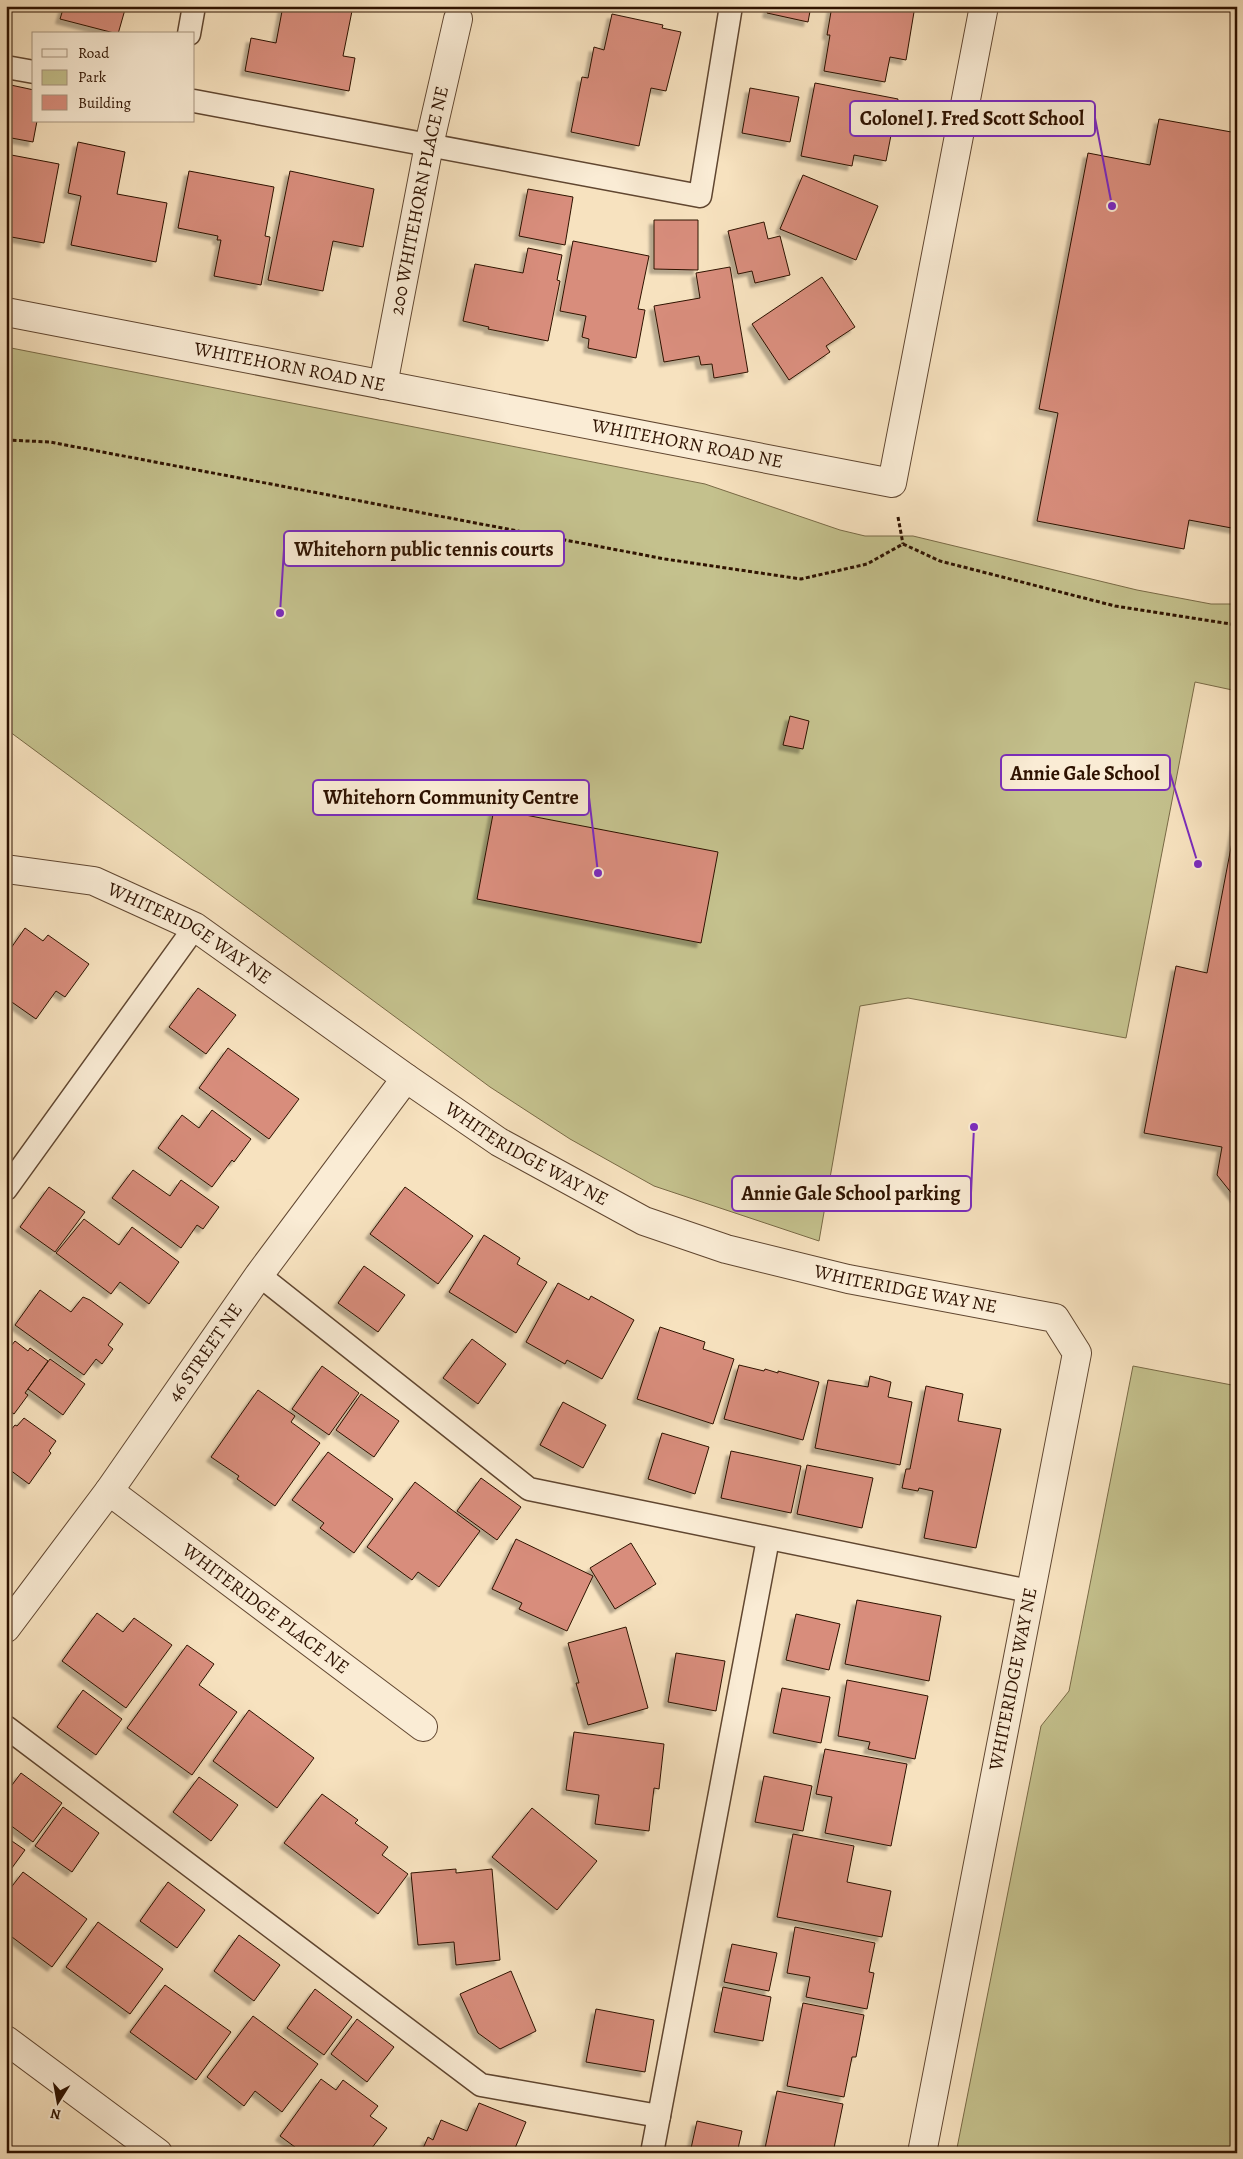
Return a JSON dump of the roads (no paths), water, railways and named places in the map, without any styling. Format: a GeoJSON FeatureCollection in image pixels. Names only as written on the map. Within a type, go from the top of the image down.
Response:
{"type":"FeatureCollection","features":[{"type":"Feature","properties":{"kind":"street","name":"WHITEHORN ROAD NE"},"geometry":{"type":"LineString","coordinates":[[6,312],[892,483],[984,6]]}},
{"type":"Feature","properties":{"kind":"street","name":"200 WHITEHORN PLACE NE"},"geometry":{"type":"LineString","coordinates":[[383,384],[429,145],[458,18]]}},
{"type":"Feature","properties":{"kind":"street","name":"WHITERIDGE WAY NE"},"geometry":{"type":"LineString","coordinates":[[6,869],[94,881],[195,928],[499,1142],[644,1221],[726,1249],[848,1279],[1055,1318],[1077,1353],[922,2153]]}},
{"type":"Feature","properties":{"kind":"street","name":"46 STREET NE"},"geometry":{"type":"LineString","coordinates":[[6,1628],[109,1491],[259,1275],[406,1078]]}},
{"type":"Feature","properties":{"kind":"street","name":"WHITERIDGE PLACE NE"},"geometry":{"type":"LineString","coordinates":[[109,1491],[423,1727]]}},
{"type":"Feature","properties":{"kind":"street"},"geometry":{"type":"LineString","coordinates":[[6,2040],[158,2153]]}},
{"type":"Feature","properties":{"kind":"lane"},"geometry":{"type":"LineString","coordinates":[[189,32],[194,6]]}},
{"type":"Feature","properties":{"kind":"lane"},"geometry":{"type":"LineString","coordinates":[[195,101],[700,196],[731,6]]}},
{"type":"Feature","properties":{"kind":"lane"},"geometry":{"type":"LineString","coordinates":[[6,67],[32,72]]}},
{"type":"Feature","properties":{"kind":"lane"},"geometry":{"type":"LineString","coordinates":[[6,1189],[195,928]]}},
{"type":"Feature","properties":{"kind":"lane"},"geometry":{"type":"LineString","coordinates":[[259,1275],[529,1489],[1030,1591]]}},
{"type":"Feature","properties":{"kind":"lane"},"geometry":{"type":"LineString","coordinates":[[652,2153],[768,1539]]}},
{"type":"Feature","properties":{"kind":"lane"},"geometry":{"type":"LineString","coordinates":[[6,1727],[481,2085],[659,2116]]}},
{"type":"Feature","properties":{"kind":"place","name":"Colonel J. Fred Scott School"},"geometry":{"type":"Point","coordinates":[1112,206]}},
{"type":"Feature","properties":{"kind":"place","name":"Whitehorn public tennis courts"},"geometry":{"type":"Point","coordinates":[280,613]}},
{"type":"Feature","properties":{"kind":"place","name":"Annie Gale School"},"geometry":{"type":"Point","coordinates":[1198,864]}},
{"type":"Feature","properties":{"kind":"place","name":"Whitehorn Community Centre"},"geometry":{"type":"Point","coordinates":[598,873]}},
{"type":"Feature","properties":{"kind":"place","name":"Annie Gale School parking"},"geometry":{"type":"Point","coordinates":[974,1127]}}]}
